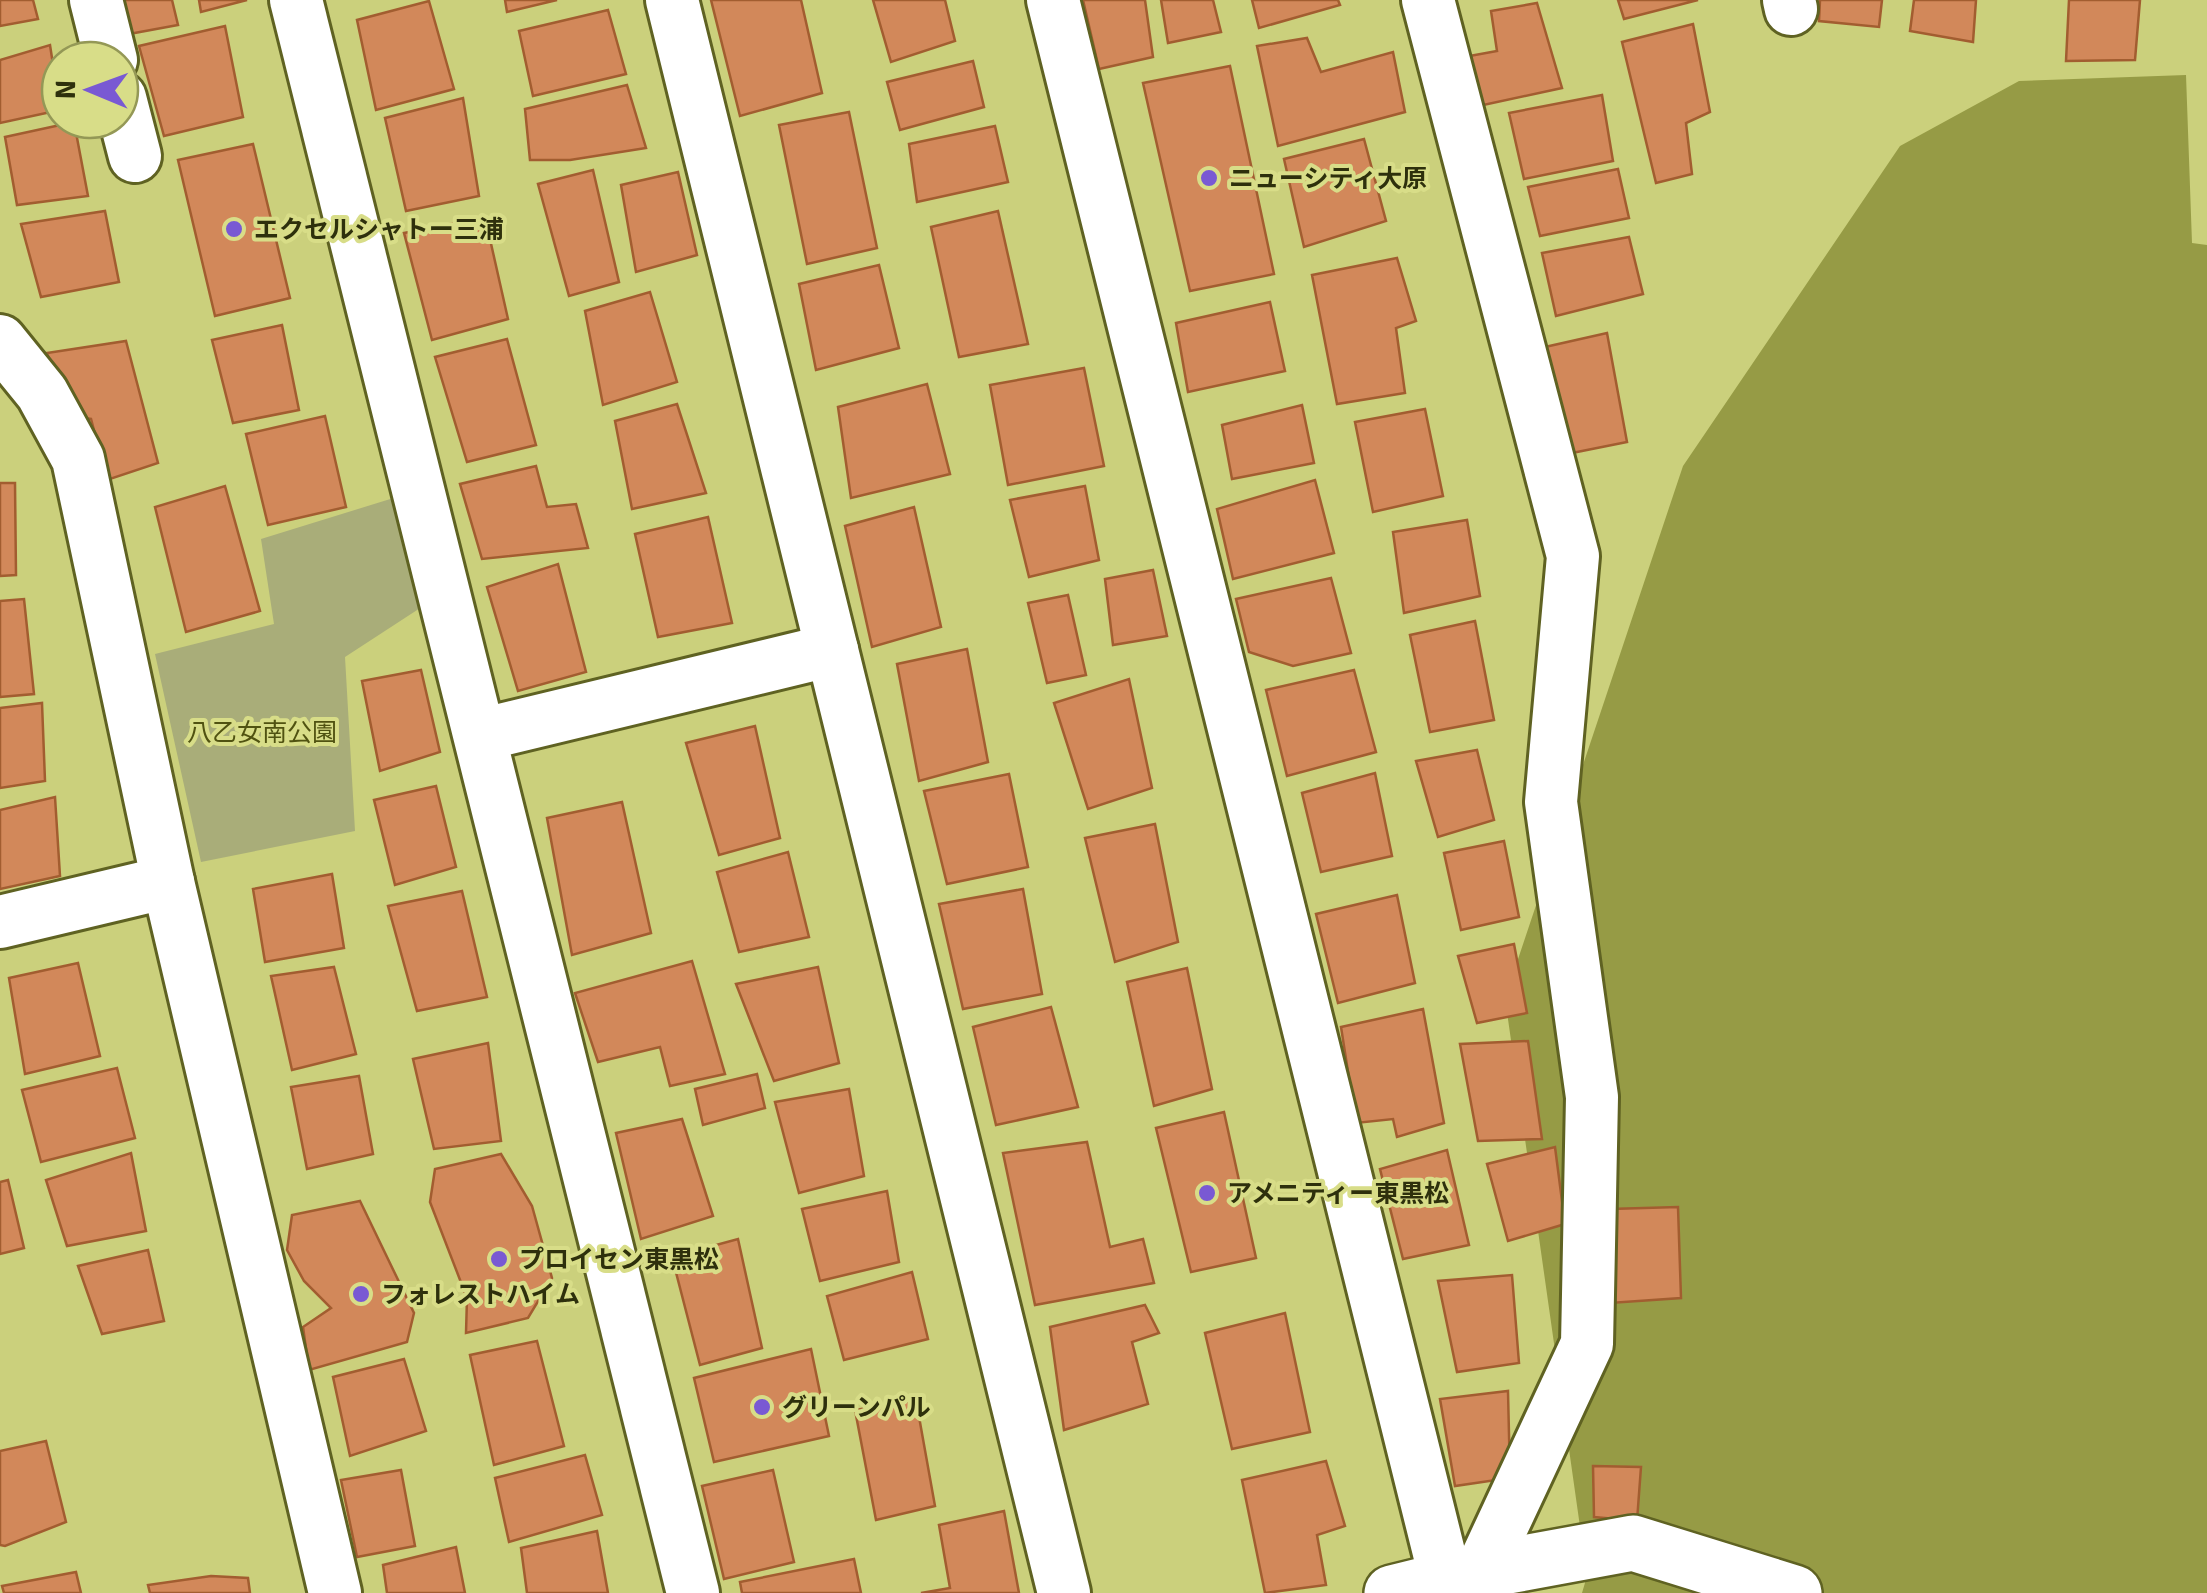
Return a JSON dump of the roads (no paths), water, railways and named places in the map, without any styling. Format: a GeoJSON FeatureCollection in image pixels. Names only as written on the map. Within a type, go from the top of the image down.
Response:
{"type":"FeatureCollection","features":[{"type":"Feature","properties":{"kind":"street"},"geometry":{"type":"LineString","coordinates":[[96,0],[105,40]]}},
{"type":"Feature","properties":{"kind":"street"},"geometry":{"type":"LineString","coordinates":[[296,0],[693,1593]]}},
{"type":"Feature","properties":{"kind":"street"},"geometry":{"type":"LineString","coordinates":[[672,0],[1064,1593]]}},
{"type":"Feature","properties":{"kind":"street"},"geometry":{"type":"LineString","coordinates":[[1053,0],[1459,1581]]}},
{"type":"Feature","properties":{"kind":"street"},"geometry":{"type":"LineString","coordinates":[[1428,0],[1573,556],[1551,802],[1592,1097],[1588,1344],[1459,1581]]}},
{"type":"Feature","properties":{"kind":"street"},"geometry":{"type":"LineString","coordinates":[[130,140],[134,156]]}},
{"type":"Feature","properties":{"kind":"street"},"geometry":{"type":"LineString","coordinates":[[0,341],[42,393],[78,459],[168,882],[335,1593]]}},
{"type":"Feature","properties":{"kind":"street"},"geometry":{"type":"LineString","coordinates":[[480,735],[832,650]]}},
{"type":"Feature","properties":{"kind":"street"},"geometry":{"type":"LineString","coordinates":[[0,922],[168,882]]}},
{"type":"Feature","properties":{"kind":"street"},"geometry":{"type":"LineString","coordinates":[[1392,1593],[1633,1542],[1794,1593]]}},
{"type":"Feature","properties":{"kind":"place","name":"ニューシティ大原"},"geometry":{"type":"Point","coordinates":[1209,178]}},
{"type":"Feature","properties":{"kind":"place","name":"エクセルシャトー三浦"},"geometry":{"type":"Point","coordinates":[234,229]}},
{"type":"Feature","properties":{"kind":"place","name":"アメニティー東黒松"},"geometry":{"type":"Point","coordinates":[1207,1193]}},
{"type":"Feature","properties":{"kind":"place","name":"プロイセン東黒松"},"geometry":{"type":"Point","coordinates":[499,1259]}},
{"type":"Feature","properties":{"kind":"place","name":"フォレストハイム"},"geometry":{"type":"Point","coordinates":[361,1294]}},
{"type":"Feature","properties":{"kind":"place","name":"グリーンパル"},"geometry":{"type":"Point","coordinates":[762,1407]}},
{"type":"Feature","properties":{"kind":"park label","name":"八乙女南公園"},"geometry":{"type":"Point","coordinates":[262,732]}}]}
